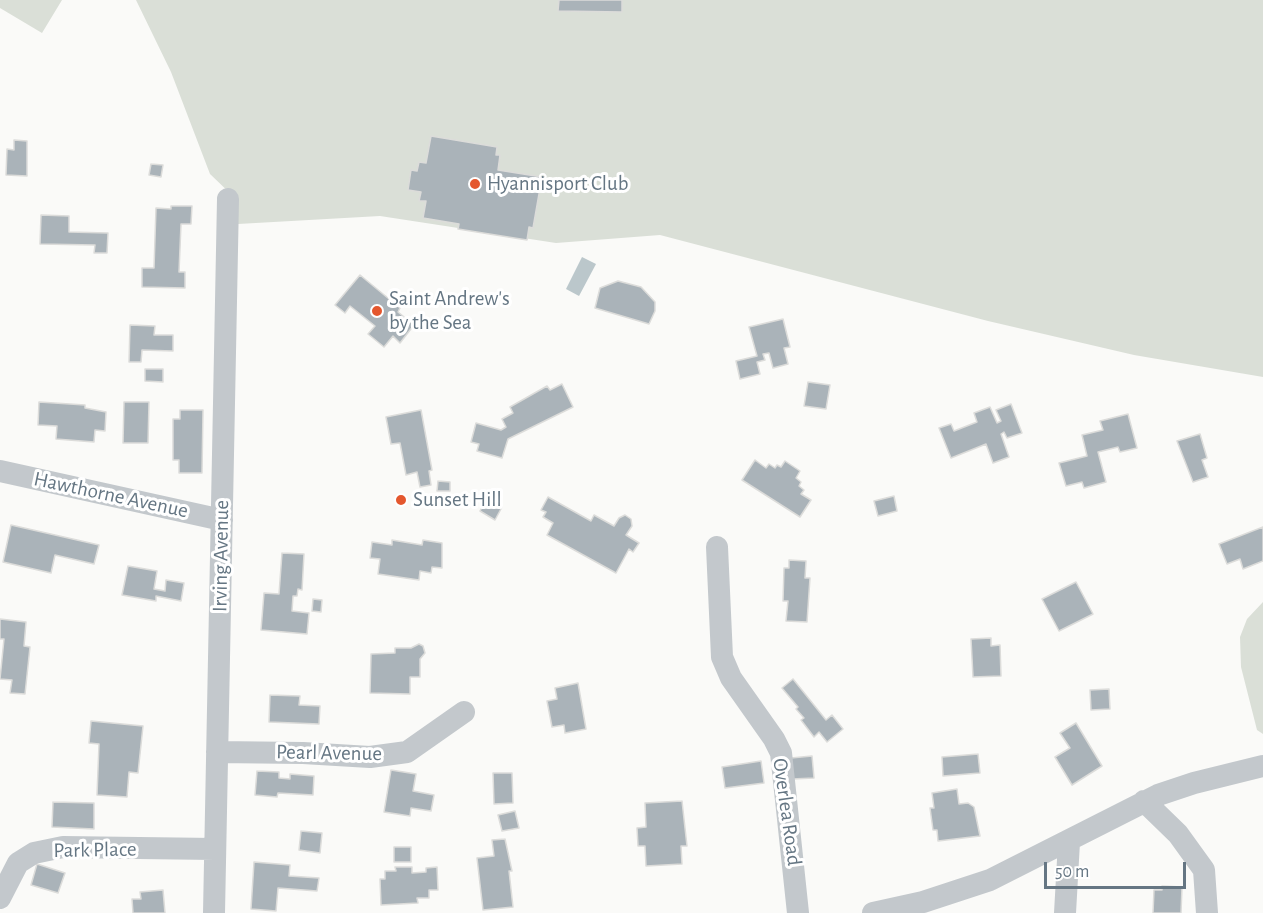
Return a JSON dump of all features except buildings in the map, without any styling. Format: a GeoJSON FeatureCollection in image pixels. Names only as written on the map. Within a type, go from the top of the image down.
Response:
{"type":"FeatureCollection","features":[{"type":"Feature","properties":{"kind":"street","name":"Irving Avenue"},"geometry":{"type":"LineString","coordinates":[[214,913],[228,199]]}},
{"type":"Feature","properties":{"kind":"street","name":"Hawthorne Avenue"},"geometry":{"type":"LineString","coordinates":[[0,471],[222,520]]}},
{"type":"Feature","properties":{"kind":"street","name":"Overlea Road"},"geometry":{"type":"LineString","coordinates":[[717,547],[722,657],[731,678],[774,739],[781,753],[798,913]]}},
{"type":"Feature","properties":{"kind":"street","name":"Pearl Avenue"},"geometry":{"type":"LineString","coordinates":[[217,752],[303,753],[370,757],[407,752],[464,712]]}},
{"type":"Feature","properties":{"kind":"street"},"geometry":{"type":"LineString","coordinates":[[873,913],[922,902],[990,880],[1069,842],[1144,801],[1184,786],[1263,766]]}},
{"type":"Feature","properties":{"kind":"street"},"geometry":{"type":"LineString","coordinates":[[1144,801],[1178,834],[1204,870],[1207,913]]}},
{"type":"Feature","properties":{"kind":"street"},"geometry":{"type":"LineString","coordinates":[[1065,913],[1069,842]]}},
{"type":"Feature","properties":{"kind":"street","name":"Park Place"},"geometry":{"type":"LineString","coordinates":[[0,898],[18,863],[34,853],[63,847],[215,849]]}},
{"type":"Feature","properties":{"kind":"shaded area"},"geometry":{"type":"Polygon","coordinates":[[[0,0],[62,0],[42,33],[0,8],[0,0]]]}},
{"type":"Feature","properties":{"kind":"shaded area","name":"Hyannisport Club"},"geometry":{"type":"Polygon","coordinates":[[[136,0],[1263,0],[1263,377],[1134,355],[988,321],[660,235],[556,243],[380,216],[238,224],[235,198],[210,174],[171,72],[136,0]]]}},
{"type":"Feature","properties":{"kind":"shaded area"},"geometry":{"type":"Polygon","coordinates":[[[582,257],[596,264],[579,296],[566,289],[582,257]]]}},
{"type":"Feature","properties":{"kind":"shaded area"},"geometry":{"type":"Polygon","coordinates":[[[1263,602],[1263,734],[1257,730],[1241,667],[1240,637],[1247,619],[1263,602]]]}},
{"type":"Feature","properties":{"kind":"place","name":"Hyannisport Club"},"geometry":{"type":"Point","coordinates":[475,184]}},
{"type":"Feature","properties":{"kind":"place","name":"Saint Andrew's by the Sea"},"geometry":{"type":"Point","coordinates":[377,311]}},
{"type":"Feature","properties":{"kind":"place","name":"Sunset Hill"},"geometry":{"type":"Point","coordinates":[401,500]}}]}
